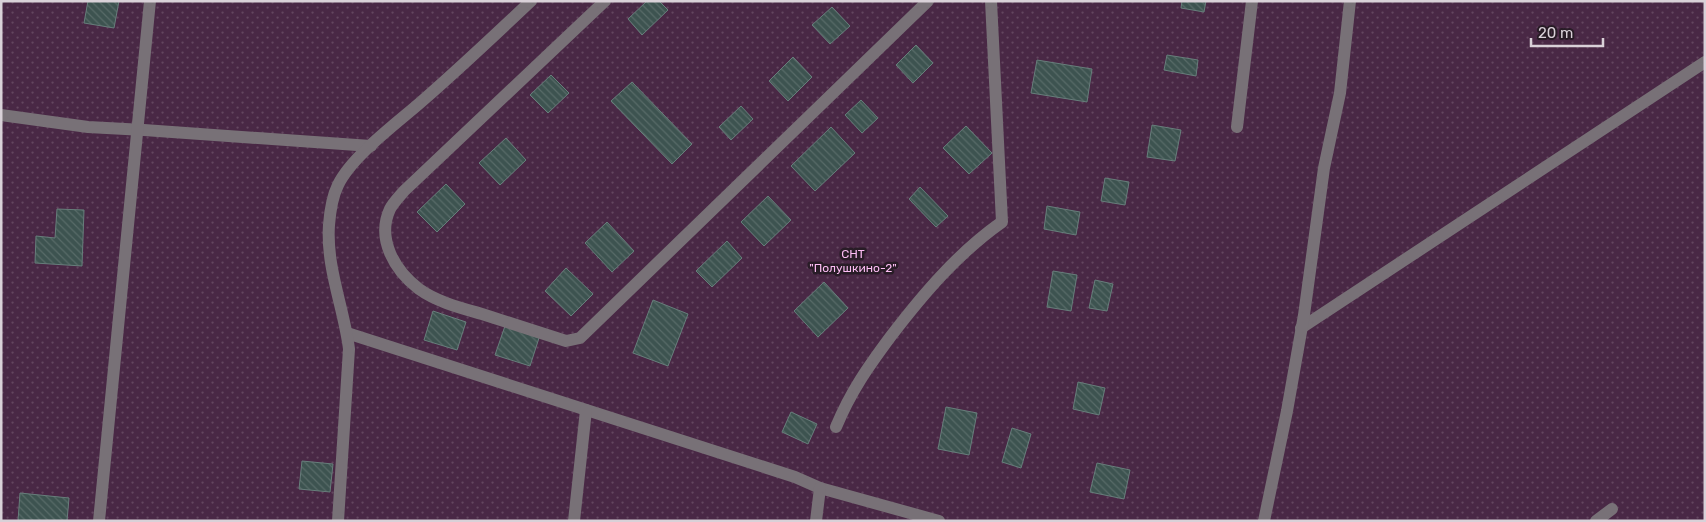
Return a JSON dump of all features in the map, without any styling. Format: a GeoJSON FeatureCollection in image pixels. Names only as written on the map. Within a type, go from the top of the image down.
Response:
{"type":"FeatureCollection","features":[{"type":"Feature","properties":{"kind":"lane"},"geometry":{"type":"LineString","coordinates":[[99,521],[150,1]]}},
{"type":"Feature","properties":{"kind":"lane"},"geometry":{"type":"LineString","coordinates":[[338,521],[349,349],[329,248],[332,203],[338,185],[348,169],[371,146],[452,75],[531,1]]}},
{"type":"Feature","properties":{"kind":"lane"},"geometry":{"type":"LineString","coordinates":[[605,1],[404,191],[390,208],[385,224],[385,240],[390,254],[403,274],[419,289],[456,306],[566,341],[580,338],[928,1]]}},
{"type":"Feature","properties":{"kind":"lane"},"geometry":{"type":"LineString","coordinates":[[836,427],[845,405],[860,379],[915,305],[945,271],[981,237],[1002,222],[991,1]]}},
{"type":"Feature","properties":{"kind":"lane"},"geometry":{"type":"LineString","coordinates":[[1237,127],[1252,1]]}},
{"type":"Feature","properties":{"kind":"lane"},"geometry":{"type":"LineString","coordinates":[[1264,521],[1302,328],[1324,168],[1340,92],[1350,1]]}},
{"type":"Feature","properties":{"kind":"lane"},"geometry":{"type":"LineString","coordinates":[[1302,328],[1705,62]]}},
{"type":"Feature","properties":{"kind":"lane"},"geometry":{"type":"LineString","coordinates":[[1,115],[88,127],[371,146]]}},
{"type":"Feature","properties":{"kind":"lane"},"geometry":{"type":"LineString","coordinates":[[347,333],[795,478],[820,488],[939,521]]}},
{"type":"Feature","properties":{"kind":"lane"},"geometry":{"type":"LineString","coordinates":[[574,521],[586,410]]}},
{"type":"Feature","properties":{"kind":"lane"},"geometry":{"type":"LineString","coordinates":[[816,521],[820,488]]}},
{"type":"Feature","properties":{"kind":"lane"},"geometry":{"type":"LineString","coordinates":[[1596,521],[1612,509]]}},
{"type":"Feature","properties":{"kind":"green space","name":"СНТ \"Полушкино-2\""},"geometry":{"type":"Polygon","coordinates":[[[1,1],[1705,1],[1705,521],[1,521],[1,1]]]}},
{"type":"Feature","properties":{"kind":"building"},"geometry":{"type":"Polygon","coordinates":[[[88,1],[119,1],[114,28],[84,23],[88,1]]]}},
{"type":"Feature","properties":{"kind":"building"},"geometry":{"type":"Polygon","coordinates":[[[647,1],[659,1],[668,10],[642,35],[628,19],[647,1]]]}},
{"type":"Feature","properties":{"kind":"building"},"geometry":{"type":"Polygon","coordinates":[[[1182,1],[1206,1],[1204,12],[1181,8],[1182,1]]]}},
{"type":"Feature","properties":{"kind":"building"},"geometry":{"type":"Polygon","coordinates":[[[832,7],[850,26],[830,44],[812,25],[832,7]]]}},
{"type":"Feature","properties":{"kind":"building"},"geometry":{"type":"Polygon","coordinates":[[[916,45],[933,63],[913,83],[896,65],[916,45]]]}},
{"type":"Feature","properties":{"kind":"building"},"geometry":{"type":"Polygon","coordinates":[[[1167,55],[1198,60],[1196,76],[1164,70],[1167,55]]]}},
{"type":"Feature","properties":{"kind":"building"},"geometry":{"type":"Polygon","coordinates":[[[793,57],[812,77],[788,101],[769,81],[793,57]]]}},
{"type":"Feature","properties":{"kind":"building"},"geometry":{"type":"Polygon","coordinates":[[[1037,60],[1092,69],[1087,102],[1031,93],[1037,60]]]}},
{"type":"Feature","properties":{"kind":"building"},"geometry":{"type":"Polygon","coordinates":[[[551,75],[569,93],[548,113],[530,95],[551,75]]]}},
{"type":"Feature","properties":{"kind":"building"},"geometry":{"type":"Polygon","coordinates":[[[632,82],[692,144],[672,164],[611,101],[632,82]]]}},
{"type":"Feature","properties":{"kind":"building"},"geometry":{"type":"Polygon","coordinates":[[[861,100],[878,118],[862,133],[845,115],[861,100]]]}},
{"type":"Feature","properties":{"kind":"building"},"geometry":{"type":"Polygon","coordinates":[[[741,106],[753,119],[731,140],[719,127],[741,106]]]}},
{"type":"Feature","properties":{"kind":"building"},"geometry":{"type":"Polygon","coordinates":[[[1152,125],[1181,130],[1175,161],[1147,157],[1152,125]]]}},
{"type":"Feature","properties":{"kind":"building"},"geometry":{"type":"Polygon","coordinates":[[[966,126],[992,153],[969,174],[943,148],[966,126]]]}},
{"type":"Feature","properties":{"kind":"building"},"geometry":{"type":"Polygon","coordinates":[[[831,127],[855,153],[815,191],[791,166],[831,127]]]}},
{"type":"Feature","properties":{"kind":"building"},"geometry":{"type":"Polygon","coordinates":[[[506,138],[526,160],[500,185],[479,163],[506,138]]]}},
{"type":"Feature","properties":{"kind":"building"},"geometry":{"type":"Polygon","coordinates":[[[1105,178],[1129,182],[1125,205],[1101,201],[1105,178]]]}},
{"type":"Feature","properties":{"kind":"building"},"geometry":{"type":"Polygon","coordinates":[[[446,184],[465,204],[437,232],[417,212],[446,184]]]}},
{"type":"Feature","properties":{"kind":"building"},"geometry":{"type":"Polygon","coordinates":[[[920,187],[948,216],[936,227],[909,199],[920,187]]]}},
{"type":"Feature","properties":{"kind":"building"},"geometry":{"type":"Polygon","coordinates":[[[768,196],[791,220],[764,246],[741,222],[768,196]]]}},
{"type":"Feature","properties":{"kind":"building"},"geometry":{"type":"Polygon","coordinates":[[[1047,206],[1080,212],[1076,235],[1044,229],[1047,206]]]}},
{"type":"Feature","properties":{"kind":"building"},"geometry":{"type":"Polygon","coordinates":[[[57,209],[84,210],[82,266],[35,263],[36,236],[55,238],[57,209]]]}},
{"type":"Feature","properties":{"kind":"building"},"geometry":{"type":"Polygon","coordinates":[[[607,222],[634,251],[612,272],[585,243],[607,222]]]}},
{"type":"Feature","properties":{"kind":"building"},"geometry":{"type":"Polygon","coordinates":[[[727,241],[742,258],[712,287],[696,271],[727,241]]]}},
{"type":"Feature","properties":{"kind":"building"},"geometry":{"type":"Polygon","coordinates":[[[566,268],[593,294],[571,316],[545,291],[566,268]]]}},
{"type":"Feature","properties":{"kind":"building"},"geometry":{"type":"Polygon","coordinates":[[[1053,271],[1077,275],[1071,311],[1047,307],[1053,271]]]}},
{"type":"Feature","properties":{"kind":"building"},"geometry":{"type":"Polygon","coordinates":[[[1095,280],[1113,284],[1107,311],[1089,308],[1095,280]]]}},
{"type":"Feature","properties":{"kind":"building"},"geometry":{"type":"Polygon","coordinates":[[[824,282],[848,308],[818,337],[794,311],[824,282]]]}},
{"type":"Feature","properties":{"kind":"building"},"geometry":{"type":"Polygon","coordinates":[[[653,300],[688,314],[668,366],[633,353],[653,300]]]}},
{"type":"Feature","properties":{"kind":"building"},"geometry":{"type":"Polygon","coordinates":[[[433,311],[466,322],[457,350],[424,340],[433,311]]]}},
{"type":"Feature","properties":{"kind":"building"},"geometry":{"type":"Polygon","coordinates":[[[505,326],[539,338],[530,366],[495,355],[505,326]]]}},
{"type":"Feature","properties":{"kind":"building"},"geometry":{"type":"Polygon","coordinates":[[[1078,382],[1105,388],[1099,415],[1073,409],[1078,382]]]}},
{"type":"Feature","properties":{"kind":"building"},"geometry":{"type":"Polygon","coordinates":[[[946,407],[977,413],[969,455],[938,449],[946,407]]]}},
{"type":"Feature","properties":{"kind":"building"},"geometry":{"type":"Polygon","coordinates":[[[791,412],[817,424],[808,444],[782,432],[791,412]]]}},
{"type":"Feature","properties":{"kind":"building"},"geometry":{"type":"Polygon","coordinates":[[[1012,428],[1031,434],[1021,468],[1002,462],[1012,428]]]}},
{"type":"Feature","properties":{"kind":"building"},"geometry":{"type":"Polygon","coordinates":[[[302,461],[333,464],[330,492],[299,489],[302,461]]]}},
{"type":"Feature","properties":{"kind":"building"},"geometry":{"type":"Polygon","coordinates":[[[1097,463],[1130,470],[1124,499],[1090,492],[1097,463]]]}},
{"type":"Feature","properties":{"kind":"building"},"geometry":{"type":"Polygon","coordinates":[[[20,493],[69,498],[67,521],[18,521],[20,493]]]}}]}
